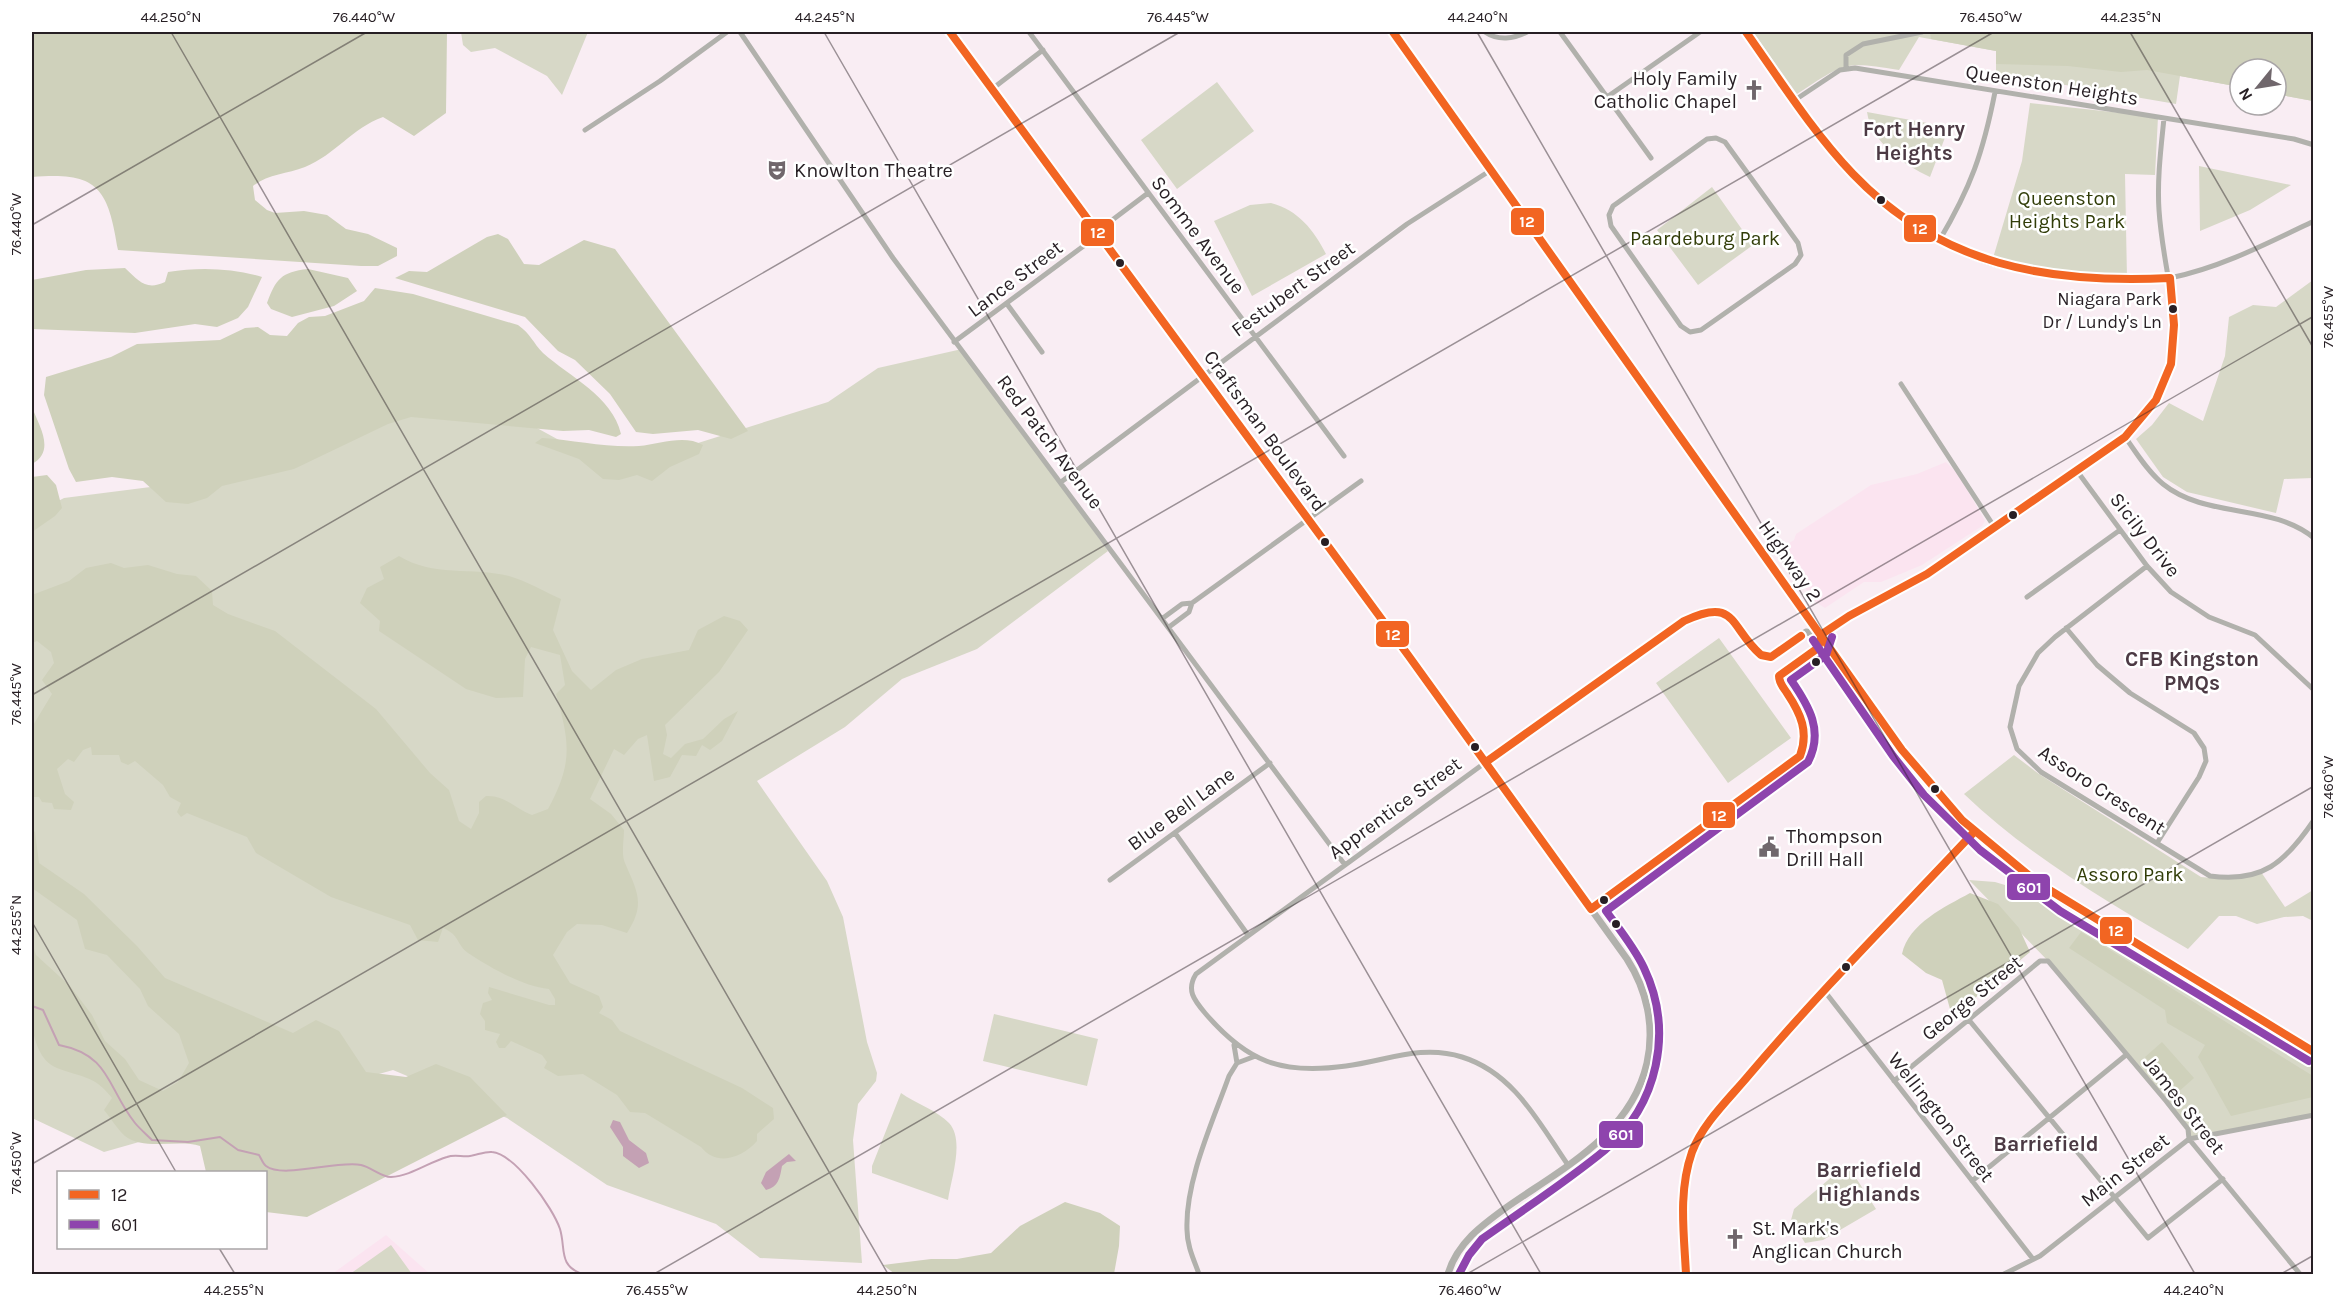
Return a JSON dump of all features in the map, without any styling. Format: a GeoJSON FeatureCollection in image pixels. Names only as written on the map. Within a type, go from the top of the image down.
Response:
{"type":"FeatureCollection","features":[{"type":"Feature","properties":{"kind":"main road","name":"Highway 2"},"geometry":{"type":"LineString","coordinates":[[1393,32],[1822,634],[1902,750],[1932,788],[1975,831],[2015,865],[2065,902],[2313,1052]]}},
{"type":"Feature","properties":{"kind":"main road"},"geometry":{"type":"LineString","coordinates":[[1686,1275],[1682,1206],[1685,1178],[1693,1150],[1706,1126],[1771,1049],[1826,993],[1975,831]]}},
{"type":"Feature","properties":{"kind":"street"},"geometry":{"type":"LineString","coordinates":[[585,130],[660,81],[727,32]]}},
{"type":"Feature","properties":{"kind":"street","name":"Red Patch Avenue"},"geometry":{"type":"LineString","coordinates":[[741,32],[893,258],[1345,865]]}},
{"type":"Feature","properties":{"kind":"street","name":"Craftsman Boulevard"},"geometry":{"type":"LineString","coordinates":[[950,32],[1486,762],[1627,959],[1643,989],[1648,1012],[1649,1053],[1644,1077],[1622,1118],[1598,1143],[1475,1232],[1460,1249],[1449,1275]]}},
{"type":"Feature","properties":{"kind":"street","name":"Somme Avenue"},"geometry":{"type":"LineString","coordinates":[[1029,32],[1344,456]]}},
{"type":"Feature","properties":{"kind":"street"},"geometry":{"type":"LineString","coordinates":[[1485,32],[1492,37],[1504,38],[1514,38],[1527,32]]}},
{"type":"Feature","properties":{"kind":"street"},"geometry":{"type":"LineString","coordinates":[[1560,32],[1651,158]]}},
{"type":"Feature","properties":{"kind":"street"},"geometry":{"type":"LineString","coordinates":[[1607,97],[1700,32]]}},
{"type":"Feature","properties":{"kind":"street"},"geometry":{"type":"LineString","coordinates":[[1746,32],[1825,141],[1862,183],[1912,224],[1939,241],[1972,257],[2011,268],[2084,280],[2122,282],[2170,278],[2258,248],[2313,222]]}},
{"type":"Feature","properties":{"kind":"street"},"geometry":{"type":"LineString","coordinates":[[1795,100],[1840,70],[1846,69],[1846,55],[1856,47],[1922,32]]}},
{"type":"Feature","properties":{"kind":"street"},"geometry":{"type":"LineString","coordinates":[[992,89],[1043,50]]}},
{"type":"Feature","properties":{"kind":"street","name":"Queenston Heights"},"geometry":{"type":"LineString","coordinates":[[1846,69],[2294,139],[2313,145]]}},
{"type":"Feature","properties":{"kind":"street"},"geometry":{"type":"LineString","coordinates":[[1939,241],[1974,177],[1986,139],[1995,92]]}},
{"type":"Feature","properties":{"kind":"street"},"geometry":{"type":"LineString","coordinates":[[1591,909],[1800,756],[1807,738],[1806,727],[1779,682],[1779,676],[1818,648],[1822,634],[1849,616],[1927,574],[2125,437],[2143,420],[2158,399],[2171,370],[2175,348],[2175,320],[2159,211],[2164,118]]}},
{"type":"Feature","properties":{"kind":"street"},"geometry":{"type":"LineString","coordinates":[[1716,138],[1725,142],[1798,243],[1801,255],[1795,264],[1701,330],[1690,332],[1682,326],[1611,226],[1609,215],[1614,206],[1672,164],[1707,139],[1716,138]]}},
{"type":"Feature","properties":{"kind":"street","name":"Festubert Street"},"geometry":{"type":"LineString","coordinates":[[1061,482],[1420,214],[1491,170]]}},
{"type":"Feature","properties":{"kind":"street","name":"Lance Street"},"geometry":{"type":"LineString","coordinates":[[954,342],[1007,304],[1148,193]]}},
{"type":"Feature","properties":{"kind":"street"},"geometry":{"type":"LineString","coordinates":[[1007,304],[1042,352]]}},
{"type":"Feature","properties":{"kind":"street"},"geometry":{"type":"LineString","coordinates":[[1901,384],[1995,528]]}},
{"type":"Feature","properties":{"kind":"street"},"geometry":{"type":"LineString","coordinates":[[2125,437],[2151,472],[2163,484],[2180,494],[2210,505],[2292,523],[2313,538]]}},
{"type":"Feature","properties":{"kind":"street","name":"Sicily Drive"},"geometry":{"type":"LineString","coordinates":[[2077,471],[2147,566],[2170,592],[2193,609],[2255,635],[2313,690]]}},
{"type":"Feature","properties":{"kind":"street"},"geometry":{"type":"LineString","coordinates":[[1163,618],[1182,604],[1192,603],[1361,481]]}},
{"type":"Feature","properties":{"kind":"street"},"geometry":{"type":"LineString","coordinates":[[2027,597],[2120,530]]}},
{"type":"Feature","properties":{"kind":"street","name":"Assoro Crescent"},"geometry":{"type":"LineString","coordinates":[[2147,566],[2066,628],[2038,653],[2019,686],[2010,727],[2017,749],[2041,772],[2210,876],[2231,879],[2260,874],[2286,855],[2313,820]]}},
{"type":"Feature","properties":{"kind":"street"},"geometry":{"type":"LineString","coordinates":[[1169,627],[1189,612],[1192,603]]}},
{"type":"Feature","properties":{"kind":"street","name":"Apprentice Street"},"geometry":{"type":"LineString","coordinates":[[1568,1165],[1523,1099],[1501,1076],[1483,1065],[1461,1056],[1438,1051],[1416,1052],[1346,1066],[1299,1068],[1253,1057],[1234,1045],[1197,1005],[1191,994],[1190,983],[1196,974],[1248,935],[1486,762],[1702,610],[1717,611],[1732,619],[1759,655],[1766,658],[1771,657],[1806,632],[1822,634]]}},
{"type":"Feature","properties":{"kind":"street"},"geometry":{"type":"LineString","coordinates":[[2066,628],[2097,665],[2130,693],[2194,733],[2204,748],[2206,761],[2199,777],[2157,843]]}},
{"type":"Feature","properties":{"kind":"street","name":"Blue Bell Lane"},"geometry":{"type":"LineString","coordinates":[[1110,880],[1270,763]]}},
{"type":"Feature","properties":{"kind":"street"},"geometry":{"type":"LineString","coordinates":[[1175,833],[1248,935]]}},
{"type":"Feature","properties":{"kind":"street","name":"George Street"},"geometry":{"type":"LineString","coordinates":[[1894,1081],[2040,961]]}},
{"type":"Feature","properties":{"kind":"street","name":"James Street"},"geometry":{"type":"LineString","coordinates":[[2040,961],[2048,961],[2051,964],[2188,1129],[2189,1139],[2296,1273]]}},
{"type":"Feature","properties":{"kind":"street","name":"Wellington Street"},"geometry":{"type":"LineString","coordinates":[[1826,993],[2032,1259]]}},
{"type":"Feature","properties":{"kind":"street"},"geometry":{"type":"LineString","coordinates":[[1969,1020],[2148,1238],[2223,1179]]}},
{"type":"Feature","properties":{"kind":"street"},"geometry":{"type":"LineString","coordinates":[[1234,1045],[1237,1063]]}},
{"type":"Feature","properties":{"kind":"street"},"geometry":{"type":"LineString","coordinates":[[1972,1181],[2126,1055]]}},
{"type":"Feature","properties":{"kind":"street"},"geometry":{"type":"LineString","coordinates":[[1199,1275],[1190,1251],[1187,1230],[1191,1190],[1206,1138],[1229,1076],[1237,1063],[1253,1057]]}},
{"type":"Feature","properties":{"kind":"street","name":"Main Street"},"geometry":{"type":"LineString","coordinates":[[2004,1275],[2032,1259],[2189,1139],[2313,1115]]}},
{"type":"Feature","properties":{"kind":"shaded area"},"geometry":{"type":"Polygon","coordinates":[[[1946,462],[1958,474],[1985,521],[1982,526],[1922,565],[1881,582],[1864,582],[1825,608],[1814,601],[1781,552],[1784,546],[1794,540],[1796,534],[1871,485],[1917,474],[1946,462]]]}},
{"type":"Feature","properties":{"kind":"shaded area"},"geometry":{"type":"Polygon","coordinates":[[[613,1120],[620,1122],[629,1140],[646,1153],[649,1163],[639,1168],[623,1156],[623,1147],[610,1127],[613,1120]]]}},
{"type":"Feature","properties":{"kind":"shaded area"},"geometry":{"type":"Polygon","coordinates":[[[789,1154],[796,1161],[787,1162],[782,1166],[774,1187],[766,1190],[761,1183],[766,1172],[789,1154]]]}},
{"type":"Feature","properties":{"kind":"shaded area"},"geometry":{"type":"Polygon","coordinates":[[[386,1235],[430,1274],[332,1274],[386,1235]]]}},
{"type":"Feature","properties":{"kind":"green space"},"geometry":{"type":"Polygon","coordinates":[[[32,32],[447,32],[446,113],[414,136],[383,117],[362,128],[316,162],[265,179],[253,186],[255,200],[267,210],[275,213],[304,211],[327,215],[346,229],[368,234],[397,248],[397,256],[378,266],[361,266],[118,250],[110,212],[96,188],[86,181],[72,177],[32,177],[32,32]]]}},
{"type":"Feature","properties":{"kind":"green space"},"geometry":{"type":"Polygon","coordinates":[[[461,32],[588,32],[562,95],[547,76],[495,48],[471,52],[463,45],[461,32]]]}},
{"type":"Feature","properties":{"kind":"green space"},"geometry":{"type":"Polygon","coordinates":[[[1753,32],[2310,32],[2313,101],[2288,96],[2288,57],[2228,57],[2228,85],[2180,76],[2176,104],[1996,73],[1996,51],[1919,37],[1899,70],[1855,65],[1845,67],[1825,76],[1797,94],[1753,32]]]}},
{"type":"Feature","properties":{"kind":"green space"},"geometry":{"type":"Polygon","coordinates":[[[1930,32],[2313,32],[2313,101],[2288,96],[2288,57],[2228,57],[2228,85],[2147,70],[2121,72],[2068,66],[1996,64],[1996,51],[1931,39],[1930,32]]]}},
{"type":"Feature","properties":{"kind":"green space"},"geometry":{"type":"Polygon","coordinates":[[[1217,82],[1254,131],[1177,189],[1141,140],[1217,82]]]}},
{"type":"Feature","properties":{"kind":"green space","name":"Queenston Heights Park"},"geometry":{"type":"Polygon","coordinates":[[[2030,103],[2158,117],[2155,175],[2125,174],[2127,278],[2077,275],[1993,258],[2022,161],[2030,103]]]}},
{"type":"Feature","properties":{"kind":"green space"},"geometry":{"type":"Polygon","coordinates":[[[1867,112],[1949,127],[1930,177],[1900,159],[1882,143],[1870,123],[1867,112]]]}},
{"type":"Feature","properties":{"kind":"green space"},"geometry":{"type":"Polygon","coordinates":[[[2199,166],[2291,185],[2250,210],[2200,231],[2199,166]]]}},
{"type":"Feature","properties":{"kind":"green space","name":"Paardeburg Park"},"geometry":{"type":"Polygon","coordinates":[[[1712,187],[1753,245],[1698,285],[1657,230],[1712,187]]]}},
{"type":"Feature","properties":{"kind":"green space"},"geometry":{"type":"Polygon","coordinates":[[[1271,203],[1281,206],[1304,222],[1326,254],[1252,296],[1214,221],[1250,205],[1271,203]]]}},
{"type":"Feature","properties":{"kind":"green space"},"geometry":{"type":"Polygon","coordinates":[[[498,234],[508,239],[524,264],[539,265],[584,240],[615,249],[748,431],[731,439],[698,430],[653,434],[636,432],[610,394],[575,360],[558,351],[525,317],[395,278],[409,271],[427,272],[487,237],[498,234]]]}},
{"type":"Feature","properties":{"kind":"green space"},"geometry":{"type":"Polygon","coordinates":[[[125,268],[134,277],[148,285],[165,282],[168,272],[192,269],[227,270],[262,277],[248,307],[238,318],[217,327],[195,324],[135,333],[32,329],[32,280],[86,270],[125,268]]]}},
{"type":"Feature","properties":{"kind":"green space"},"geometry":{"type":"Polygon","coordinates":[[[308,269],[348,278],[357,291],[334,306],[292,317],[271,309],[267,303],[277,282],[291,272],[308,269]]]}},
{"type":"Feature","properties":{"kind":"green space"},"geometry":{"type":"Polygon","coordinates":[[[2313,280],[2313,478],[2284,479],[2276,513],[2187,492],[2163,477],[2136,439],[2152,425],[2169,403],[2203,421],[2225,356],[2229,317],[2253,305],[2276,307],[2313,280]]]}},
{"type":"Feature","properties":{"kind":"green space"},"geometry":{"type":"Polygon","coordinates":[[[375,288],[413,294],[518,325],[543,353],[599,398],[609,409],[621,434],[616,437],[589,430],[563,431],[411,417],[388,424],[294,469],[222,486],[207,498],[188,504],[166,502],[143,481],[112,477],[76,482],[69,469],[44,395],[46,377],[111,357],[137,344],[220,340],[245,328],[258,327],[270,335],[287,336],[298,323],[309,317],[325,316],[364,301],[375,288]]]}},
{"type":"Feature","properties":{"kind":"green space"},"geometry":{"type":"Polygon","coordinates":[[[962,349],[1108,551],[977,649],[902,679],[845,727],[757,781],[827,881],[843,917],[867,1042],[877,1073],[876,1081],[858,1104],[853,1140],[862,1263],[760,1258],[716,1224],[607,1185],[507,1118],[393,1070],[104,1152],[32,1118],[32,515],[64,498],[190,482],[391,414],[515,416],[590,457],[679,449],[828,402],[878,368],[962,349]]]}},
{"type":"Feature","properties":{"kind":"green space"},"geometry":{"type":"Polygon","coordinates":[[[32,407],[44,438],[44,445],[39,459],[32,464],[32,407]]]}},
{"type":"Feature","properties":{"kind":"green space"},"geometry":{"type":"Polygon","coordinates":[[[542,438],[615,446],[639,446],[680,440],[703,445],[699,454],[670,467],[652,481],[637,475],[619,480],[603,479],[579,459],[535,443],[542,438]]]}},
{"type":"Feature","properties":{"kind":"green space"},"geometry":{"type":"Polygon","coordinates":[[[47,475],[56,485],[62,508],[55,516],[32,532],[32,477],[47,475]]]}},
{"type":"Feature","properties":{"kind":"green space"},"geometry":{"type":"Polygon","coordinates":[[[399,556],[425,567],[509,576],[561,599],[553,630],[572,671],[591,690],[616,670],[642,659],[689,650],[698,630],[724,616],[740,621],[748,630],[719,672],[665,725],[667,735],[663,754],[671,758],[685,744],[703,739],[724,719],[738,711],[722,741],[710,750],[702,745],[696,756],[682,755],[670,777],[654,781],[647,735],[638,739],[624,755],[614,749],[590,799],[611,814],[624,830],[623,855],[638,898],[636,914],[627,933],[602,925],[577,924],[567,932],[553,955],[570,983],[599,996],[603,1007],[599,1013],[612,1020],[620,1031],[742,1088],[773,1108],[774,1119],[757,1134],[757,1141],[751,1147],[737,1156],[714,1157],[645,1113],[630,1112],[617,1095],[583,1074],[558,1076],[544,1068],[547,1062],[542,1055],[511,1041],[505,1048],[499,1048],[496,1042],[500,1034],[485,1030],[485,1021],[480,1014],[483,1003],[492,1000],[488,993],[489,987],[555,1005],[555,999],[549,989],[507,976],[487,965],[468,953],[452,934],[443,928],[438,942],[418,940],[410,925],[331,897],[256,853],[247,837],[187,813],[181,817],[177,812],[181,803],[170,797],[163,785],[135,761],[128,765],[121,762],[119,755],[92,755],[91,747],[83,750],[74,762],[68,759],[57,769],[65,794],[74,802],[71,810],[54,809],[52,803],[42,802],[39,797],[32,797],[32,727],[52,694],[42,680],[54,663],[51,652],[37,641],[32,643],[32,595],[69,581],[86,568],[111,563],[124,568],[148,565],[177,574],[196,576],[212,591],[213,605],[228,614],[275,631],[376,709],[430,773],[449,790],[459,821],[471,829],[479,813],[479,802],[486,796],[504,800],[532,815],[548,809],[562,779],[567,753],[564,726],[556,694],[565,685],[560,655],[531,647],[525,659],[523,697],[496,698],[466,689],[379,631],[380,621],[360,603],[367,588],[384,579],[380,567],[399,556]]]}},
{"type":"Feature","properties":{"kind":"green space"},"geometry":{"type":"Polygon","coordinates":[[[1719,638],[1791,738],[1728,783],[1656,683],[1719,638]]]}},
{"type":"Feature","properties":{"kind":"green space","name":"Assoro Park"},"geometry":{"type":"Polygon","coordinates":[[[2014,755],[2039,774],[2201,877],[2224,879],[2261,872],[2285,907],[2313,890],[2313,921],[2303,916],[2284,917],[2257,924],[2236,916],[2219,916],[2188,949],[2043,859],[1989,817],[1964,794],[2014,755]]]}},
{"type":"Feature","properties":{"kind":"green space"},"geometry":{"type":"Polygon","coordinates":[[[32,829],[35,832],[39,863],[84,894],[137,946],[165,978],[293,1033],[316,1020],[339,1031],[366,1072],[406,1077],[436,1064],[470,1077],[507,1115],[307,1217],[267,1212],[267,1171],[206,1171],[200,1146],[141,1143],[125,1136],[104,1110],[112,1098],[106,1091],[94,1081],[57,1068],[46,1060],[38,1047],[33,1031],[30,993],[32,943],[36,955],[70,986],[92,1015],[105,1041],[125,1059],[139,1080],[163,1091],[178,1082],[189,1063],[179,1034],[148,1006],[140,989],[107,955],[85,949],[77,920],[32,888],[32,829]]]}},
{"type":"Feature","properties":{"kind":"green space"},"geometry":{"type":"Polygon","coordinates":[[[1969,880],[1995,882],[2038,895],[2313,1053],[2313,1115],[2189,1139],[2188,1129],[2051,964],[1969,880]]]}},
{"type":"Feature","properties":{"kind":"green space"},"geometry":{"type":"Polygon","coordinates":[[[1970,893],[1998,904],[2019,928],[2030,952],[1957,1013],[1950,1009],[1942,980],[1926,973],[1902,954],[1912,933],[1920,925],[1939,910],[1970,893]]]}},
{"type":"Feature","properties":{"kind":"green space"},"geometry":{"type":"Polygon","coordinates":[[[2081,932],[2313,1076],[2313,1097],[2231,1116],[2198,1057],[2205,1045],[2167,1023],[2165,1010],[2069,948],[2081,932]]]}},
{"type":"Feature","properties":{"kind":"green space"},"geometry":{"type":"Polygon","coordinates":[[[994,1014],[1098,1039],[1087,1086],[983,1061],[994,1014]]]}},
{"type":"Feature","properties":{"kind":"green space"},"geometry":{"type":"Polygon","coordinates":[[[2162,1042],[2194,1078],[2176,1094],[2145,1057],[2162,1042]]]}},
{"type":"Feature","properties":{"kind":"green space"},"geometry":{"type":"Polygon","coordinates":[[[901,1093],[939,1115],[954,1130],[957,1149],[948,1200],[872,1173],[872,1166],[901,1093]]]}},
{"type":"Feature","properties":{"kind":"green space"},"geometry":{"type":"Polygon","coordinates":[[[1847,1164],[1876,1209],[1823,1240],[1805,1243],[1791,1220],[1794,1209],[1847,1164]]]}},
{"type":"Feature","properties":{"kind":"green space"},"geometry":{"type":"Polygon","coordinates":[[[1065,1202],[1100,1213],[1120,1226],[1114,1274],[895,1274],[883,1265],[931,1259],[957,1259],[991,1253],[1020,1226],[1065,1202]]]}},
{"type":"Feature","properties":{"kind":"green space"},"geometry":{"type":"Polygon","coordinates":[[[391,1245],[412,1274],[350,1274],[391,1245]]]}},
{"type":"Feature","properties":{"kind":"waterway"},"geometry":{"type":"LineString","coordinates":[[32,1006],[43,1010],[59,1045],[89,1056],[99,1065],[135,1123],[152,1140],[188,1142],[220,1137],[238,1150],[259,1155],[265,1165],[274,1169],[285,1171],[351,1164],[365,1166],[391,1177],[406,1174],[450,1156],[470,1156],[490,1152],[501,1155],[522,1172],[550,1208],[560,1229],[566,1261],[569,1266],[582,1274]]}},
{"type":"Feature","properties":{"kind":"transit line","name":"12"},"geometry":{"type":"LineString","coordinates":[[950,32],[1408,655],[1591,909],[1800,756],[1804,739],[1802,723],[1796,708],[1780,683],[1779,676],[1818,648],[1822,634]]}},
{"type":"Feature","properties":{"kind":"transit line","name":"12"},"geometry":{"type":"LineString","coordinates":[[1393,32],[1902,750],[1962,820],[2038,883],[2314,1052]]}},
{"type":"Feature","properties":{"kind":"transit line","name":"12"},"geometry":{"type":"LineString","coordinates":[[1746,32],[1797,105],[1838,158],[1887,205],[1922,230],[1960,249],[1999,263],[2039,272],[2081,277],[2170,278],[2174,325],[2171,364],[2156,400],[2125,437],[1927,574],[1849,616],[1822,634]]}},
{"type":"Feature","properties":{"kind":"transit line","name":"12"},"geometry":{"type":"LineString","coordinates":[[1486,762],[1684,621],[1701,614],[1723,613],[1737,625],[1761,655],[1771,657],[1801,636]]}},
{"type":"Feature","properties":{"kind":"transit line","name":"601"},"geometry":{"type":"LineString","coordinates":[[1459,1274],[1469,1255],[1482,1239],[1560,1185],[1605,1150],[1623,1132],[1638,1111],[1649,1089],[1656,1066],[1659,1041],[1658,1017],[1653,992],[1644,968],[1631,945],[1606,911],[1808,762],[1815,740],[1812,719],[1804,699],[1791,680],[1826,655],[1832,637]]}},
{"type":"Feature","properties":{"kind":"transit line","name":"601"},"geometry":{"type":"LineString","coordinates":[[1813,640],[1893,756],[1924,795],[1980,850],[2060,911],[2309,1061]]}},
{"type":"Feature","properties":{"kind":"transit line","name":"12"},"geometry":{"type":"LineString","coordinates":[[1686,1274],[1683,1197],[1692,1152],[1703,1131],[1725,1102],[1804,1013],[1975,831]]}},
{"type":"Feature","properties":{"kind":"place","name":"Holy Family Catholic Chapel"},"geometry":{"type":"Point","coordinates":[1754,90]}},
{"type":"Feature","properties":{"kind":"place","name":"Knowlton Theatre"},"geometry":{"type":"Point","coordinates":[777,170]}},
{"type":"Feature","properties":{"kind":"place","name":"Niagara Park Dr / Lundy's Ln"},"geometry":{"type":"Point","coordinates":[2173,309]}},
{"type":"Feature","properties":{"kind":"place","name":"Thompson Drill Hall"},"geometry":{"type":"Point","coordinates":[1769,847]}},
{"type":"Feature","properties":{"kind":"place","name":"St. Mark's Anglican Church"},"geometry":{"type":"Point","coordinates":[1735,1239]}},
{"type":"Feature","properties":{"kind":"district","name":"Fort Henry Heights"},"geometry":{"type":"Point","coordinates":[1914,141]}},
{"type":"Feature","properties":{"kind":"district","name":"CFB Kingston PMQs"},"geometry":{"type":"Point","coordinates":[2192,671]}},
{"type":"Feature","properties":{"kind":"district","name":"Barriefield"},"geometry":{"type":"Point","coordinates":[2046,1144]}},
{"type":"Feature","properties":{"kind":"district","name":"Barriefield Highlands"},"geometry":{"type":"Point","coordinates":[1869,1182]}}]}
